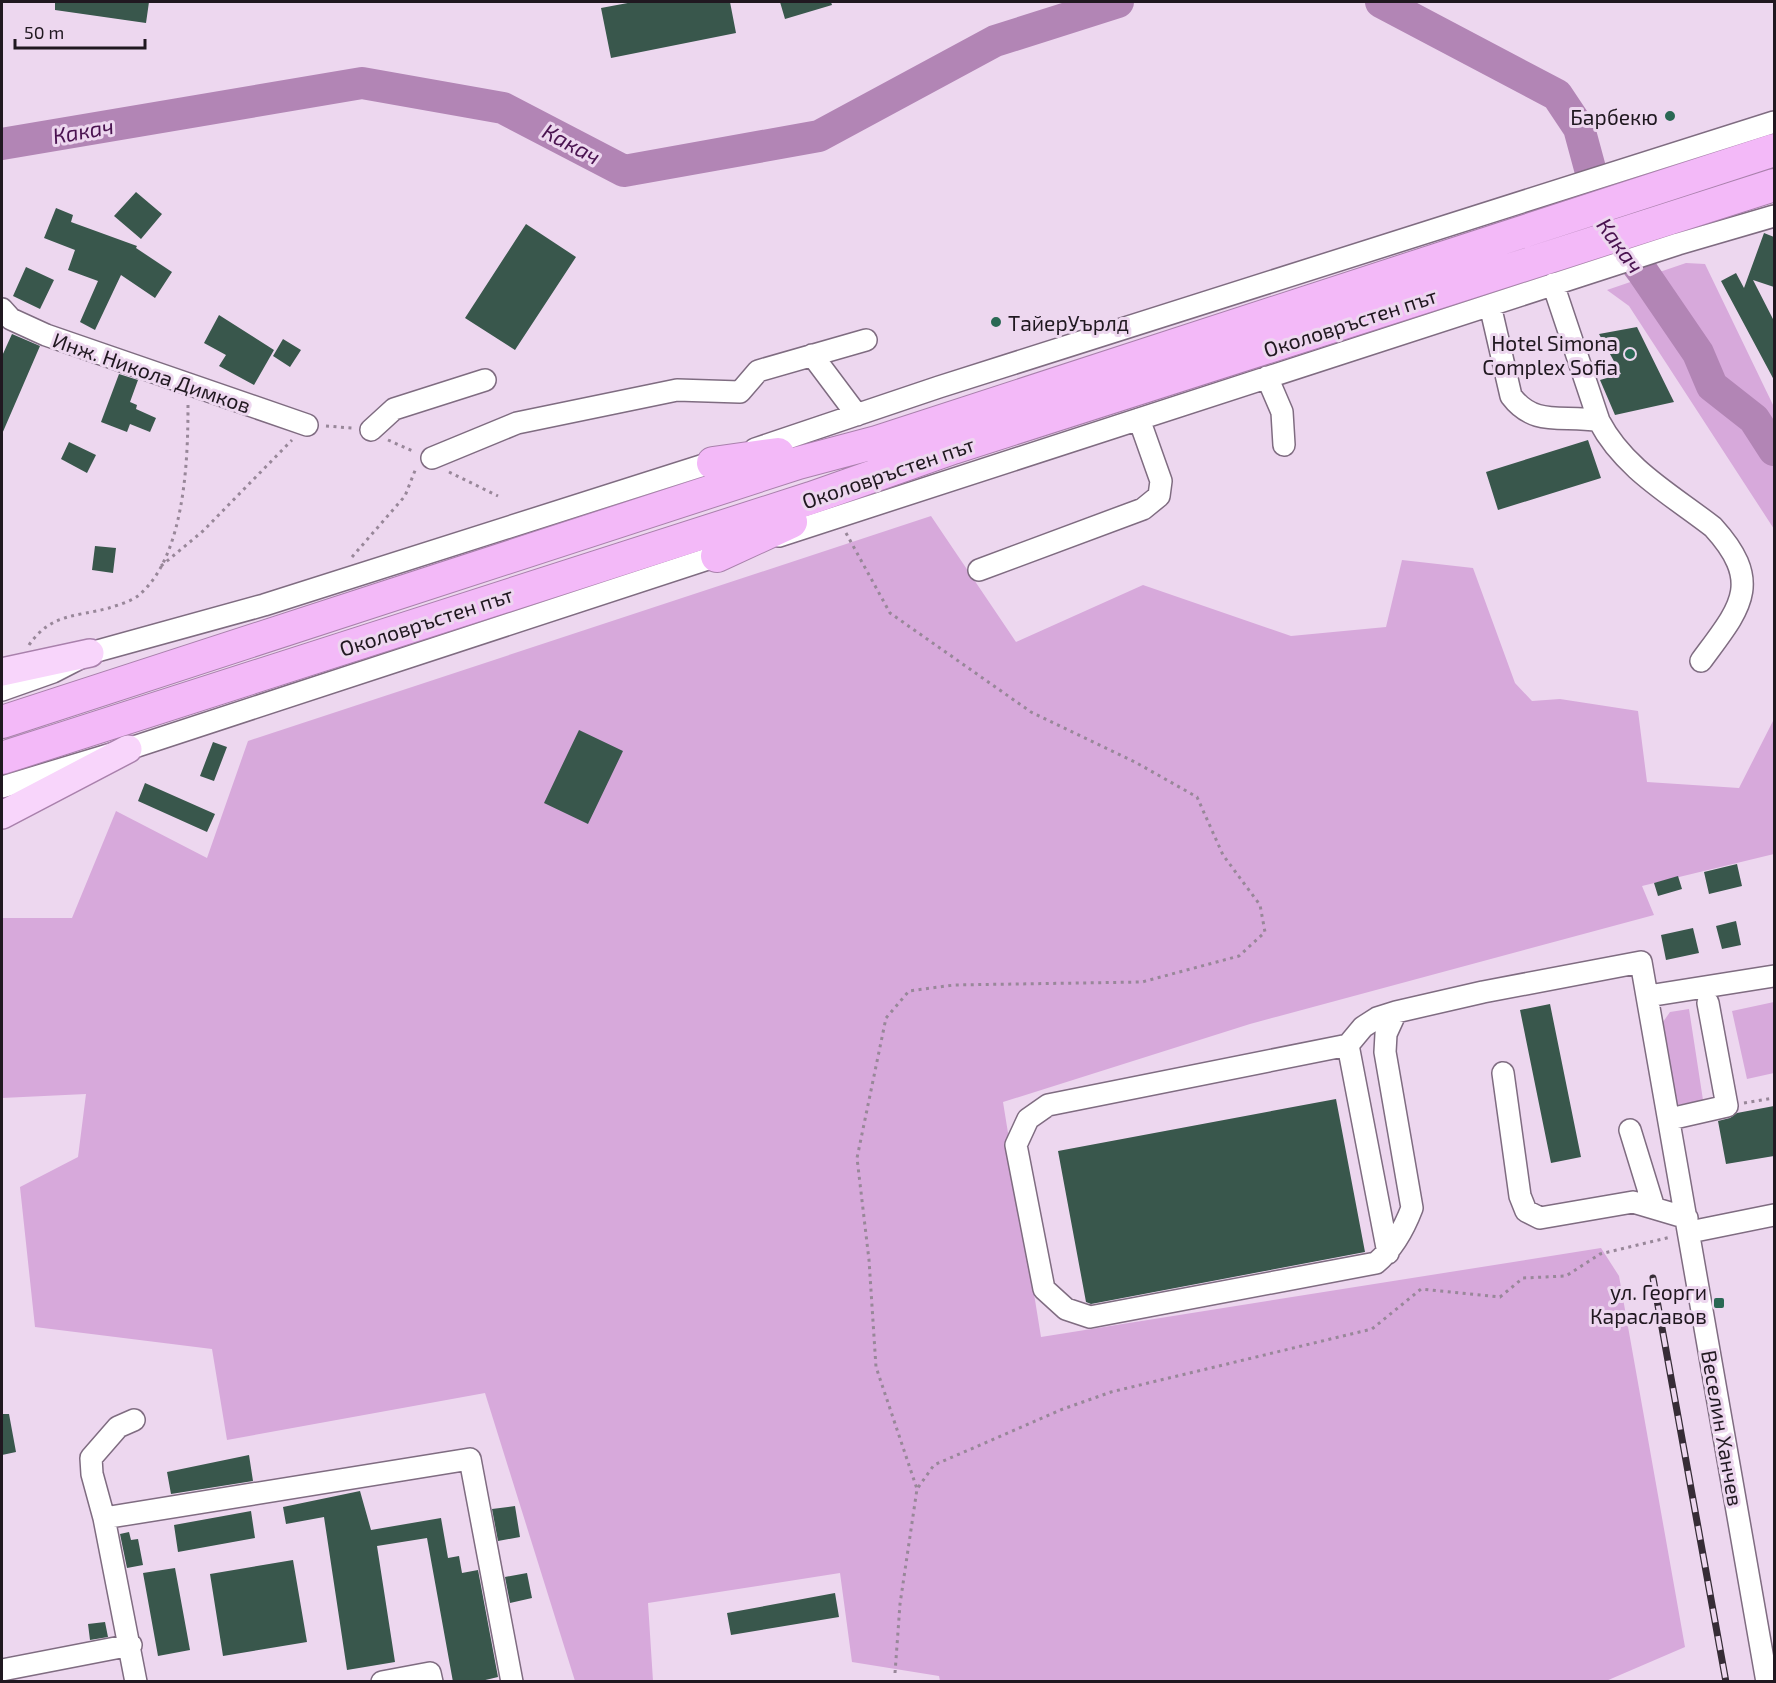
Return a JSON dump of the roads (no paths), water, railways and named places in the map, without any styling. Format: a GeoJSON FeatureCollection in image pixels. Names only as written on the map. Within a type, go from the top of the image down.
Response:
{"type":"FeatureCollection","features":[{"type":"Feature","properties":{"kind":"highway","name":"Околовръстен път"},"geometry":{"type":"LineString","coordinates":[[2,722],[798,463],[877,442],[1646,177],[1774,150]]}},
{"type":"Feature","properties":{"kind":"highway","name":"Околовръстен път"},"geometry":{"type":"LineString","coordinates":[[2,758],[811,498],[953,448],[1591,259],[1672,232],[1774,185]]}},
{"type":"Feature","properties":{"kind":"highway"},"geometry":{"type":"LineString","coordinates":[[713,463],[877,442]]}},
{"type":"Feature","properties":{"kind":"highway"},"geometry":{"type":"LineString","coordinates":[[717,556],[953,448]]}},
{"type":"Feature","properties":{"kind":"main road"},"geometry":{"type":"LineString","coordinates":[[2,672],[90,653]]}},
{"type":"Feature","properties":{"kind":"main road"},"geometry":{"type":"LineString","coordinates":[[2,815],[128,749]]}},
{"type":"Feature","properties":{"kind":"street"},"geometry":{"type":"LineString","coordinates":[[1646,177],[1774,122]]}},
{"type":"Feature","properties":{"kind":"street"},"geometry":{"type":"LineString","coordinates":[[2,690],[53,672],[90,653],[264,605],[857,415],[1564,204]]}},
{"type":"Feature","properties":{"kind":"street"},"geometry":{"type":"LineString","coordinates":[[1672,232],[1774,216]]}},
{"type":"Feature","properties":{"kind":"street"},"geometry":{"type":"LineString","coordinates":[[2,787],[128,749],[1553,285],[1591,259]]}},
{"type":"Feature","properties":{"kind":"street"},"geometry":{"type":"LineString","coordinates":[[1553,285],[1599,421],[1625,459],[1713,527],[1733,554],[1743,583],[1739,607],[1701,661]]}},
{"type":"Feature","properties":{"kind":"street"},"geometry":{"type":"LineString","coordinates":[[1490,305],[1511,396],[1518,405],[1535,416],[1545,418],[1574,417],[1599,421]]}},
{"type":"Feature","properties":{"kind":"street","name":"Инж. Никола Димков"},"geometry":{"type":"LineString","coordinates":[[2,309],[11,319],[46,335],[307,425]]}},
{"type":"Feature","properties":{"kind":"street"},"geometry":{"type":"LineString","coordinates":[[426,456],[517,423],[677,390],[740,392],[758,371],[866,340]]}},
{"type":"Feature","properties":{"kind":"street"},"geometry":{"type":"LineString","coordinates":[[812,356],[857,415]]}},
{"type":"Feature","properties":{"kind":"street"},"geometry":{"type":"LineString","coordinates":[[1267,378],[1282,412],[1284,445]]}},
{"type":"Feature","properties":{"kind":"street"},"geometry":{"type":"LineString","coordinates":[[371,430],[394,409],[485,380]]}},
{"type":"Feature","properties":{"kind":"street"},"geometry":{"type":"LineString","coordinates":[[980,570],[1143,509],[1159,496],[1161,481],[1139,419]]}},
{"type":"Feature","properties":{"kind":"street","name":"Веселин Ханчев"},"geometry":{"type":"LineString","coordinates":[[1396,1012],[1483,992],[1641,962],[1767,1682]]}},
{"type":"Feature","properties":{"kind":"street"},"geometry":{"type":"LineString","coordinates":[[1648,996],[1774,976]]}},
{"type":"Feature","properties":{"kind":"street"},"geometry":{"type":"LineString","coordinates":[[1670,1119],[1727,1106],[1708,1003]]}},
{"type":"Feature","properties":{"kind":"street"},"geometry":{"type":"LineString","coordinates":[[1396,1012],[1386,1034],[1385,1052],[1413,1208],[1405,1227],[1388,1253],[1376,1263],[1090,1317],[1066,1309],[1044,1289],[1016,1145],[1028,1119],[1048,1105],[1348,1045],[1363,1027],[1377,1018],[1396,1012]]}},
{"type":"Feature","properties":{"kind":"street"},"geometry":{"type":"LineString","coordinates":[[1348,1045],[1388,1253]]}},
{"type":"Feature","properties":{"kind":"street"},"geometry":{"type":"LineString","coordinates":[[1503,1073],[1520,1196],[1526,1210],[1540,1218],[1633,1202],[1654,1208],[1688,1225],[1774,1215]]}},
{"type":"Feature","properties":{"kind":"street"},"geometry":{"type":"LineString","coordinates":[[1630,1130],[1654,1208]]}},
{"type":"Feature","properties":{"kind":"street"},"geometry":{"type":"LineString","coordinates":[[134,1419],[118,1427],[91,1458],[92,1474],[104,1518],[131,1645],[136,1682]]}},
{"type":"Feature","properties":{"kind":"street"},"geometry":{"type":"LineString","coordinates":[[104,1518],[470,1459],[512,1682]]}},
{"type":"Feature","properties":{"kind":"street"},"geometry":{"type":"LineString","coordinates":[[2,1670],[131,1645]]}},
{"type":"Feature","properties":{"kind":"street"},"geometry":{"type":"LineString","coordinates":[[382,1682],[430,1673],[432,1682]]}},
{"type":"Feature","properties":{"kind":"waterway","name":"Какач"},"geometry":{"type":"LineString","coordinates":[[2,144],[362,83],[503,108],[624,171],[819,136],[995,41],[1118,2]]}},
{"type":"Feature","properties":{"kind":"waterway","name":"Какач"},"geometry":{"type":"LineString","coordinates":[[1381,2],[1557,95],[1579,128],[1592,176],[1595,209],[1642,271],[1698,353],[1712,386],[1754,419],[1774,450]]}},
{"type":"Feature","properties":{"kind":"railway"},"geometry":{"type":"LineString","coordinates":[[1653,1278],[1726,1682]]}},
{"type":"Feature","properties":{"kind":"place","name":"Барбекю"},"geometry":{"type":"Point","coordinates":[1670,116]}},
{"type":"Feature","properties":{"kind":"place","name":"ТайерУърлд"},"geometry":{"type":"Point","coordinates":[996,322]}},
{"type":"Feature","properties":{"kind":"place","name":"Hotel Simona Complex Sofia"},"geometry":{"type":"Point","coordinates":[1630,354]}},
{"type":"Feature","properties":{"kind":"place","name":"ул. Георги Караславов"},"geometry":{"type":"Point","coordinates":[1719,1303]}}]}
